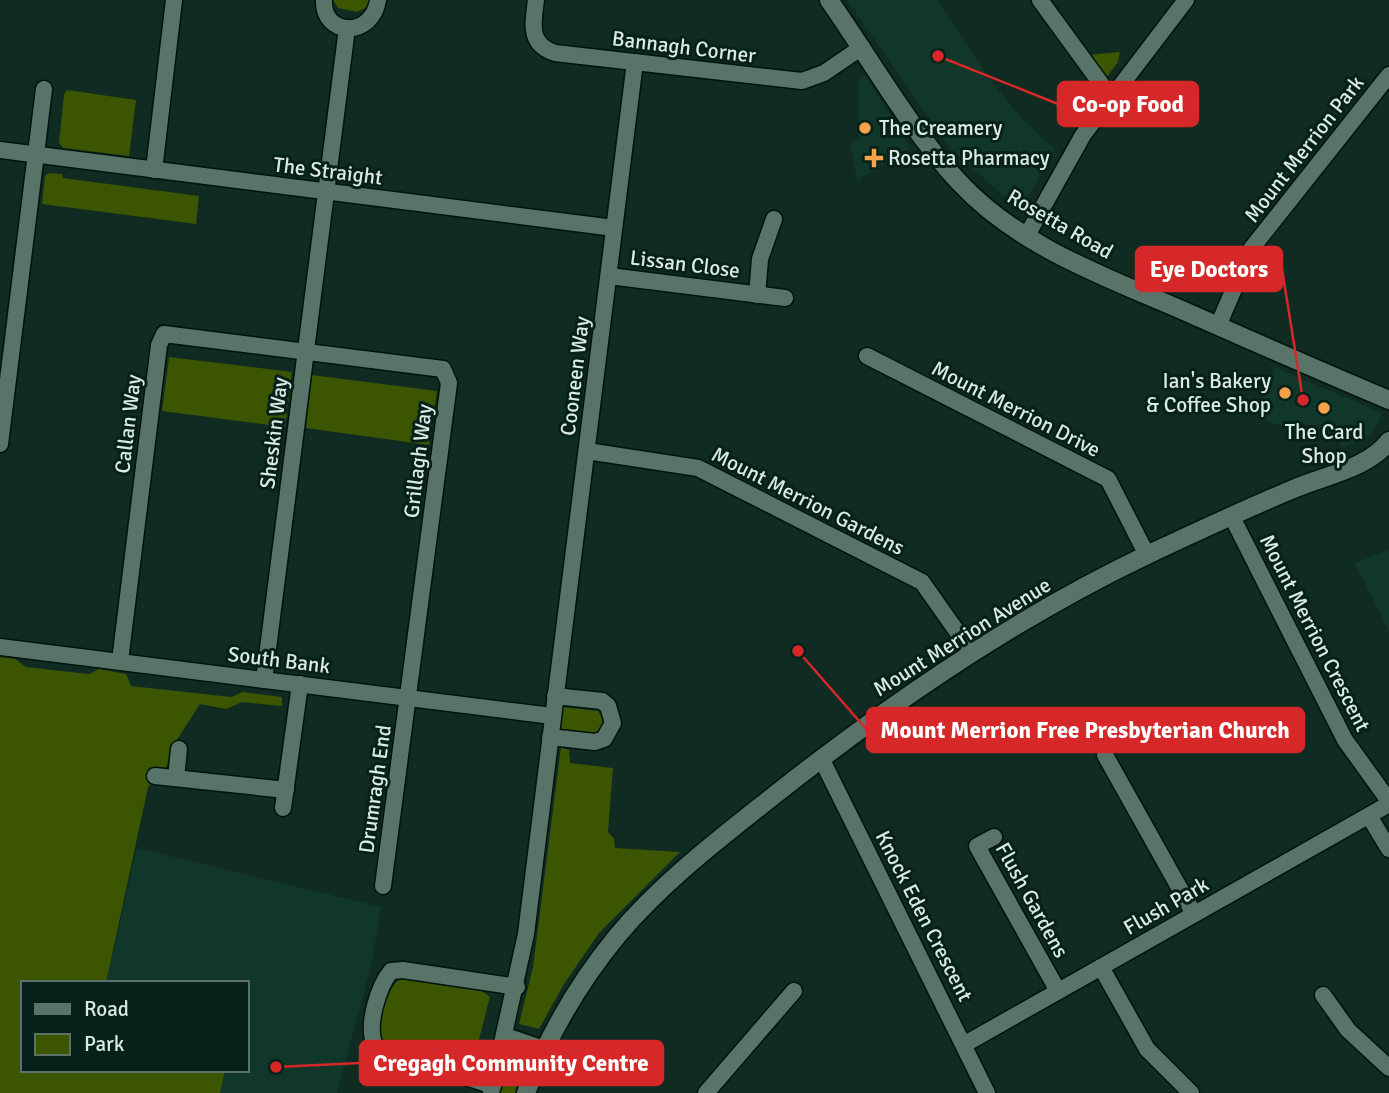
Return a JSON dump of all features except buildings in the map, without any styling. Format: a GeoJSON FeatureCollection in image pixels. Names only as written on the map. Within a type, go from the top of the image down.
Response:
{"type":"FeatureCollection","features":[{"type":"Feature","properties":{"kind":"street"},"geometry":{"type":"LineString","coordinates":[[154,170],[174,0]]}},
{"type":"Feature","properties":{"kind":"street"},"geometry":{"type":"LineString","coordinates":[[324,0],[327,17],[335,24],[347,28],[359,27],[369,22],[378,0]]}},
{"type":"Feature","properties":{"kind":"street","name":"Bannagh Corner"},"geometry":{"type":"LineString","coordinates":[[536,0],[533,33],[543,49],[802,81],[824,74],[862,47]]}},
{"type":"Feature","properties":{"kind":"street","name":"Rosetta Road"},"geometry":{"type":"LineString","coordinates":[[830,0],[932,150],[960,183],[989,210],[1026,237],[1097,274],[1389,400]]}},
{"type":"Feature","properties":{"kind":"street"},"geometry":{"type":"LineString","coordinates":[[1040,0],[1110,96]]}},
{"type":"Feature","properties":{"kind":"street"},"geometry":{"type":"LineString","coordinates":[[1026,237],[1083,135],[1110,96],[1186,0]]}},
{"type":"Feature","properties":{"kind":"street","name":"Sheskin Way"},"geometry":{"type":"LineString","coordinates":[[264,680],[347,28]]}},
{"type":"Feature","properties":{"kind":"street","name":"Cooneen Way"},"geometry":{"type":"LineString","coordinates":[[492,1089],[517,988],[635,62]]}},
{"type":"Feature","properties":{"kind":"street","name":"Mount Merrion Park"},"geometry":{"type":"LineString","coordinates":[[1218,326],[1251,249],[1389,75]]}},
{"type":"Feature","properties":{"kind":"street"},"geometry":{"type":"LineString","coordinates":[[0,444],[44,89]]}},
{"type":"Feature","properties":{"kind":"street","name":"The Straight"},"geometry":{"type":"LineString","coordinates":[[0,150],[614,228]]}},
{"type":"Feature","properties":{"kind":"street","name":"Lissan Close"},"geometry":{"type":"LineString","coordinates":[[757,295],[760,260],[774,219]]}},
{"type":"Feature","properties":{"kind":"street","name":"Lissan Close"},"geometry":{"type":"LineString","coordinates":[[609,275],[785,298]]}},
{"type":"Feature","properties":{"kind":"street","name":"Callan Way"},"geometry":{"type":"LineString","coordinates":[[120,661],[161,339],[171,334],[305,351]]}},
{"type":"Feature","properties":{"kind":"street","name":"Grillagh Way"},"geometry":{"type":"LineString","coordinates":[[305,351],[436,367],[447,375],[409,698]]}},
{"type":"Feature","properties":{"kind":"street","name":"Mount Merrion Drive"},"geometry":{"type":"LineString","coordinates":[[867,356],[1108,479],[1147,555]]}},
{"type":"Feature","properties":{"kind":"street","name":"Mount Merrion Avenue"},"geometry":{"type":"LineString","coordinates":[[526,1093],[544,1049],[590,974],[649,902],[724,835],[821,758],[972,653],[1147,555],[1369,459],[1389,441]]}},
{"type":"Feature","properties":{"kind":"street","name":"Mount Merrion Gardens"},"geometry":{"type":"LineString","coordinates":[[587,451],[698,468],[922,582],[972,653]]}},
{"type":"Feature","properties":{"kind":"street"},"geometry":{"type":"LineString","coordinates":[[1369,459],[1389,453]]}},
{"type":"Feature","properties":{"kind":"street","name":"Mount Merrion Crescent"},"geometry":{"type":"LineString","coordinates":[[1232,517],[1345,740],[1389,803]]}},
{"type":"Feature","properties":{"kind":"street","name":"South Bank"},"geometry":{"type":"LineString","coordinates":[[0,647],[552,716]]}},
{"type":"Feature","properties":{"kind":"street"},"geometry":{"type":"LineString","coordinates":[[283,808],[300,684]]}},
{"type":"Feature","properties":{"kind":"street"},"geometry":{"type":"LineString","coordinates":[[550,737],[595,742],[604,739],[613,723],[608,706],[601,701],[555,696]]}},
{"type":"Feature","properties":{"kind":"street","name":"Drumragh End"},"geometry":{"type":"LineString","coordinates":[[383,886],[409,698]]}},
{"type":"Feature","properties":{"kind":"street"},"geometry":{"type":"LineString","coordinates":[[176,778],[179,749]]}},
{"type":"Feature","properties":{"kind":"street"},"geometry":{"type":"LineString","coordinates":[[1105,755],[1194,914]]}},
{"type":"Feature","properties":{"kind":"street","name":"Knock Eden Crescent"},"geometry":{"type":"LineString","coordinates":[[821,758],[987,1093]]}},
{"type":"Feature","properties":{"kind":"street"},"geometry":{"type":"LineString","coordinates":[[155,776],[286,790]]}},
{"type":"Feature","properties":{"kind":"street","name":"Flush Park"},"geometry":{"type":"LineString","coordinates":[[965,1044],[1389,803]]}},
{"type":"Feature","properties":{"kind":"street"},"geometry":{"type":"LineString","coordinates":[[1369,816],[1389,849]]}},
{"type":"Feature","properties":{"kind":"street","name":"Flush Gardens"},"geometry":{"type":"LineString","coordinates":[[994,836],[977,846],[1058,991]]}},
{"type":"Feature","properties":{"kind":"street"},"geometry":{"type":"LineString","coordinates":[[1101,967],[1147,1049],[1191,1093]]}},
{"type":"Feature","properties":{"kind":"street"},"geometry":{"type":"LineString","coordinates":[[492,1089],[376,1047],[371,1039],[372,1029],[383,981],[391,971],[403,970],[517,988]]}},
{"type":"Feature","properties":{"kind":"street"},"geometry":{"type":"LineString","coordinates":[[706,1093],[794,991]]}},
{"type":"Feature","properties":{"kind":"street"},"geometry":{"type":"LineString","coordinates":[[1323,995],[1348,1030],[1389,1068]]}},
{"type":"Feature","properties":{"kind":"street"},"geometry":{"type":"LineString","coordinates":[[506,1036],[544,1049]]}},
{"type":"Feature","properties":{"kind":"shaded area"},"geometry":{"type":"Polygon","coordinates":[[[847,0],[938,0],[991,81],[1022,119],[1055,149],[1020,210],[951,150],[847,0]]]}},
{"type":"Feature","properties":{"kind":"shaded area"},"geometry":{"type":"Polygon","coordinates":[[[865,75],[911,148],[857,181],[850,143],[858,138],[859,80],[865,75]]]}},
{"type":"Feature","properties":{"kind":"shaded area"},"geometry":{"type":"Polygon","coordinates":[[[1275,367],[1382,413],[1372,435],[1342,448],[1337,437],[1297,420],[1294,425],[1287,422],[1280,426],[1255,415],[1275,367]]]}},
{"type":"Feature","properties":{"kind":"shaded area"},"geometry":{"type":"Polygon","coordinates":[[[1389,549],[1389,631],[1355,563],[1389,549]]]}},
{"type":"Feature","properties":{"kind":"shaded area"},"geometry":{"type":"Polygon","coordinates":[[[137,848],[381,907],[371,966],[337,1093],[220,1093],[221,1089],[164,1072],[248,1072],[248,981],[106,981],[137,848]]]}},
{"type":"Feature","properties":{"kind":"green space"},"geometry":{"type":"Polygon","coordinates":[[[333,0],[369,0],[367,7],[357,12],[338,8],[333,0]]]}},
{"type":"Feature","properties":{"kind":"green space"},"geometry":{"type":"Polygon","coordinates":[[[1120,52],[1118,62],[1106,78],[1087,55],[1120,52]]]}},
{"type":"Feature","properties":{"kind":"green space"},"geometry":{"type":"Polygon","coordinates":[[[67,90],[136,100],[129,156],[63,148],[59,143],[64,94],[67,90]]]}},
{"type":"Feature","properties":{"kind":"green space"},"geometry":{"type":"Polygon","coordinates":[[[49,173],[62,174],[63,178],[199,196],[196,224],[42,204],[45,176],[49,173]]]}},
{"type":"Feature","properties":{"kind":"green space"},"geometry":{"type":"Polygon","coordinates":[[[169,357],[292,372],[285,427],[162,411],[169,357]]]}},
{"type":"Feature","properties":{"kind":"green space"},"geometry":{"type":"Polygon","coordinates":[[[312,375],[437,391],[429,445],[306,428],[312,375]]]}},
{"type":"Feature","properties":{"kind":"green space"},"geometry":{"type":"Polygon","coordinates":[[[0,657],[15,659],[26,667],[89,674],[99,669],[126,674],[131,686],[231,697],[243,692],[282,697],[282,706],[242,702],[226,709],[200,704],[171,749],[166,769],[148,787],[106,981],[21,981],[21,1072],[225,1072],[220,1093],[0,1093],[0,657]]]}},
{"type":"Feature","properties":{"kind":"green space"},"geometry":{"type":"Polygon","coordinates":[[[562,707],[598,711],[603,722],[602,729],[593,737],[559,731],[562,707]]]}},
{"type":"Feature","properties":{"kind":"green space"},"geometry":{"type":"Polygon","coordinates":[[[561,747],[569,750],[570,763],[613,768],[608,832],[614,839],[615,848],[680,852],[599,933],[564,984],[539,1029],[519,1024],[533,967],[561,747]]]}},
{"type":"Feature","properties":{"kind":"green space"},"geometry":{"type":"Polygon","coordinates":[[[402,979],[482,991],[490,997],[472,1066],[461,1069],[383,1041],[381,1026],[387,997],[402,979]]]}},
{"type":"Feature","properties":{"kind":"green space"},"geometry":{"type":"Polygon","coordinates":[[[516,1058],[523,1063],[515,1093],[497,1093],[505,1063],[516,1058]]]}},
{"type":"Feature","properties":{"kind":"place","name":"Co-op Food"},"geometry":{"type":"Point","coordinates":[938,56]}},
{"type":"Feature","properties":{"kind":"place","name":"The Creamery"},"geometry":{"type":"Point","coordinates":[865,128]}},
{"type":"Feature","properties":{"kind":"place","name":"Rosetta Pharmacy"},"geometry":{"type":"Point","coordinates":[874,158]}},
{"type":"Feature","properties":{"kind":"place","name":"Ian's Bakery & Coffee Shop"},"geometry":{"type":"Point","coordinates":[1285,393]}},
{"type":"Feature","properties":{"kind":"place","name":"Eye Doctors"},"geometry":{"type":"Point","coordinates":[1303,400]}},
{"type":"Feature","properties":{"kind":"place","name":"The Card Shop"},"geometry":{"type":"Point","coordinates":[1324,408]}},
{"type":"Feature","properties":{"kind":"place","name":"Mount Merrion Free Presbyterian Church"},"geometry":{"type":"Point","coordinates":[798,651]}},
{"type":"Feature","properties":{"kind":"place","name":"Cregagh Community Centre"},"geometry":{"type":"Point","coordinates":[276,1067]}}]}
